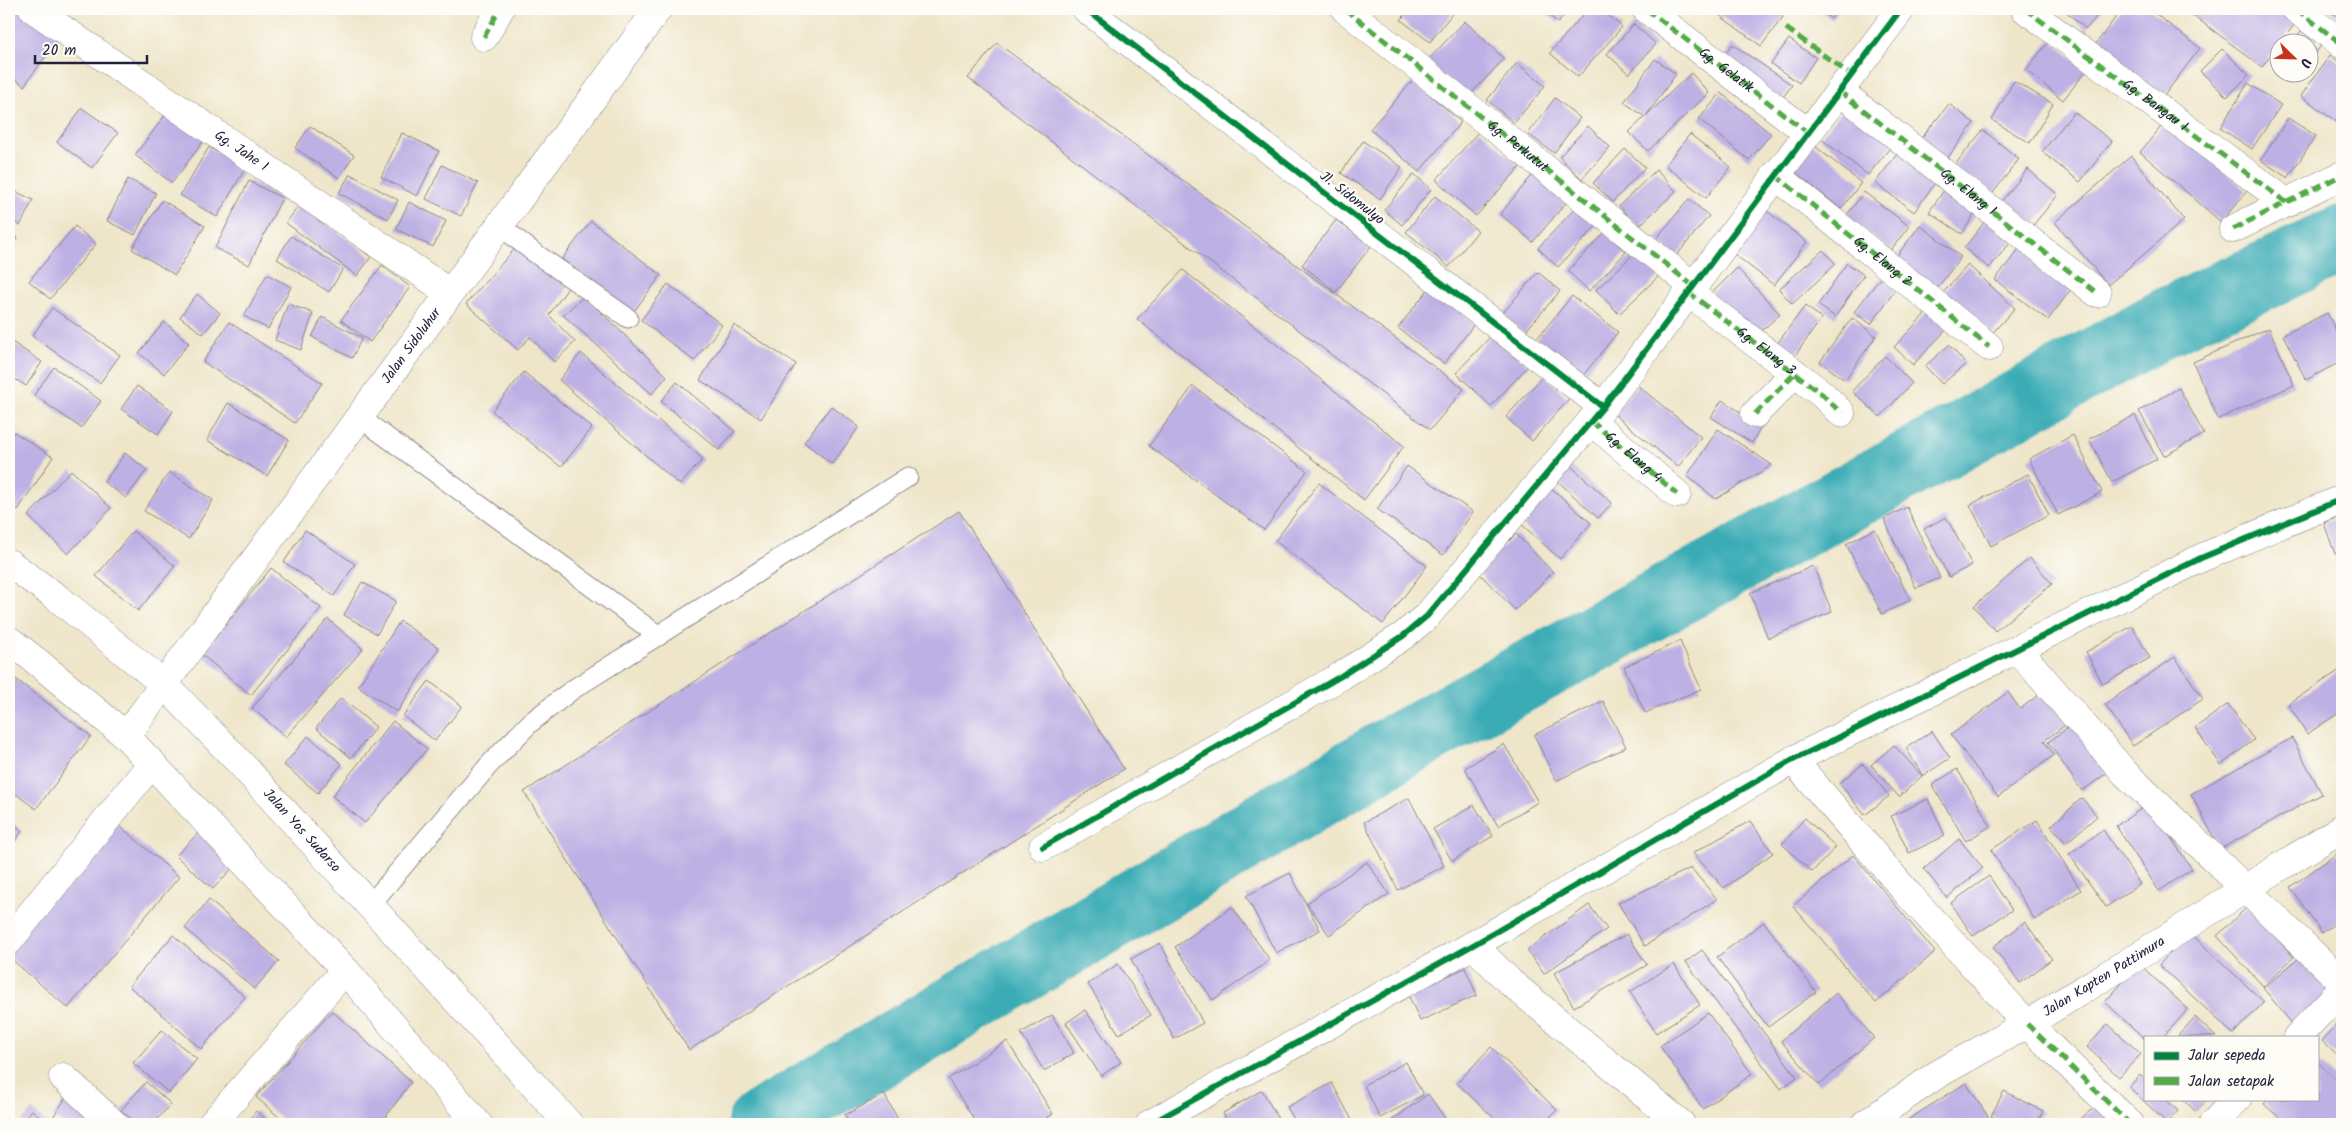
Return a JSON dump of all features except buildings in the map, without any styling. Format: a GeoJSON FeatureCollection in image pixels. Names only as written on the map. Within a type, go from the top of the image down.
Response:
{"type":"FeatureCollection","features":[{"type":"Feature","properties":{"kind":"street","name":"Gg. Jahe 1"},"geometry":{"type":"LineString","coordinates":[[33,9],[450,293]]}},
{"type":"Feature","properties":{"kind":"street"},"geometry":{"type":"LineString","coordinates":[[484,37],[500,9]]}},
{"type":"Feature","properties":{"kind":"street","name":"Jalan Sidoluhur"},"geometry":{"type":"LineString","coordinates":[[126,736],[658,9]]}},
{"type":"Feature","properties":{"kind":"street","name":"Jl. Sidomulyo"},"geometry":{"type":"LineString","coordinates":[[1086,9],[1597,414]]}},
{"type":"Feature","properties":{"kind":"street","name":"Gg. Perkutut"},"geometry":{"type":"LineString","coordinates":[[1345,9],[1690,289]]}},
{"type":"Feature","properties":{"kind":"street","name":"Gg. Gelatik"},"geometry":{"type":"LineString","coordinates":[[1646,9],[1807,132]]}},
{"type":"Feature","properties":{"kind":"street"},"geometry":{"type":"LineString","coordinates":[[1043,847],[1341,676],[1403,636],[1427,616],[1597,414],[1901,9]]}},
{"type":"Feature","properties":{"kind":"street","name":"Gg. Bangau 1"},"geometry":{"type":"LineString","coordinates":[[2025,9],[2287,203]]}},
{"type":"Feature","properties":{"kind":"street"},"geometry":{"type":"LineString","coordinates":[[2296,9],[2342,44]]}},
{"type":"Feature","properties":{"kind":"street","name":"Gg. Elang 1"},"geometry":{"type":"LineString","coordinates":[[1839,91],[2098,293]]}},
{"type":"Feature","properties":{"kind":"street","name":"Gg. Elang 2"},"geometry":{"type":"LineString","coordinates":[[1775,175],[1989,347]]}},
{"type":"Feature","properties":{"kind":"street"},"geometry":{"type":"LineString","coordinates":[[2234,229],[2342,175]]}},
{"type":"Feature","properties":{"kind":"street","name":"Gg. Elang 3"},"geometry":{"type":"LineString","coordinates":[[1690,289],[1830,401],[1841,413]]}},
{"type":"Feature","properties":{"kind":"street"},"geometry":{"type":"LineString","coordinates":[[1755,414],[1795,373]]}},
{"type":"Feature","properties":{"kind":"street","name":"Gg. Elang 4"},"geometry":{"type":"LineString","coordinates":[[1597,414],[1676,494]]}},
{"type":"Feature","properties":{"kind":"street"},"geometry":{"type":"LineString","coordinates":[[1150,1124],[1473,945],[1793,760],[2201,558],[2342,499]]}},
{"type":"Feature","properties":{"kind":"street","name":"Jalan Yos Sudarso"},"geometry":{"type":"LineString","coordinates":[[9,564],[59,598],[164,684],[242,765],[569,1124]]}},
{"type":"Feature","properties":{"kind":"street"},"geometry":{"type":"LineString","coordinates":[[9,640],[126,736],[345,970],[478,1124]]}},
{"type":"Feature","properties":{"kind":"street"},"geometry":{"type":"LineString","coordinates":[[2017,650],[2125,773],[2342,982]]}},
{"type":"Feature","properties":{"kind":"street"},"geometry":{"type":"LineString","coordinates":[[1793,760],[1908,894],[2026,1024],[2130,1124]]}},
{"type":"Feature","properties":{"kind":"street"},"geometry":{"type":"LineString","coordinates":[[9,940],[152,763]]}},
{"type":"Feature","properties":{"kind":"street","name":"Jalan Kapten Pattimura"},"geometry":{"type":"LineString","coordinates":[[1865,1124],[1938,1074],[2026,1024],[2246,890],[2342,828]]}},
{"type":"Feature","properties":{"kind":"street"},"geometry":{"type":"LineString","coordinates":[[1473,945],[1510,982],[1681,1124]]}},
{"type":"Feature","properties":{"kind":"street"},"geometry":{"type":"LineString","coordinates":[[212,1124],[345,970]]}},
{"type":"Feature","properties":{"kind":"street"},"geometry":{"type":"LineString","coordinates":[[2298,1036],[2342,989]]}},
{"type":"Feature","properties":{"kind":"street"},"geometry":{"type":"LineString","coordinates":[[63,1077],[114,1124]]}},
{"type":"Feature","properties":{"kind":"street"},"geometry":{"type":"LineString","coordinates":[[2214,1124],[2236,1100]]}},
{"type":"Feature","properties":{"kind":"lane"},"geometry":{"type":"LineString","coordinates":[[500,226],[628,318]]}},
{"type":"Feature","properties":{"kind":"lane"},"geometry":{"type":"LineString","coordinates":[[359,417],[658,636]]}},
{"type":"Feature","properties":{"kind":"lane"},"geometry":{"type":"LineString","coordinates":[[370,905],[488,765],[530,723],[572,690],[908,477]]}},
{"type":"Feature","properties":{"kind":"waterway"},"geometry":{"type":"LineString","coordinates":[[761,1124],[1392,750],[2168,321],[2342,239]]}},
{"type":"Feature","properties":{"kind":"marked path"},"geometry":{"type":"LineString","coordinates":[[484,37],[500,9]]}},
{"type":"Feature","properties":{"kind":"marked path"},"geometry":{"type":"LineString","coordinates":[[1345,9],[1692,285]]}},
{"type":"Feature","properties":{"kind":"marked path"},"geometry":{"type":"LineString","coordinates":[[1646,9],[1807,132]]}},
{"type":"Feature","properties":{"kind":"marked path"},"geometry":{"type":"LineString","coordinates":[[2025,9],[2287,203]]}},
{"type":"Feature","properties":{"kind":"marked path"},"geometry":{"type":"LineString","coordinates":[[2296,9],[2342,44]]}},
{"type":"Feature","properties":{"kind":"marked path"},"geometry":{"type":"LineString","coordinates":[[1786,28],[1851,75]]}},
{"type":"Feature","properties":{"kind":"marked path"},"geometry":{"type":"LineString","coordinates":[[1839,91],[2097,293]]}},
{"type":"Feature","properties":{"kind":"marked path"},"geometry":{"type":"LineString","coordinates":[[1775,175],[1989,347]]}},
{"type":"Feature","properties":{"kind":"marked path"},"geometry":{"type":"LineString","coordinates":[[2233,229],[2342,175]]}},
{"type":"Feature","properties":{"kind":"marked path"},"geometry":{"type":"LineString","coordinates":[[1688,292],[1822,394],[1841,413]]}},
{"type":"Feature","properties":{"kind":"marked path"},"geometry":{"type":"LineString","coordinates":[[1755,414],[1795,373]]}},
{"type":"Feature","properties":{"kind":"marked path"},"geometry":{"type":"LineString","coordinates":[[1591,421],[1677,494]]}},
{"type":"Feature","properties":{"kind":"marked path"},"geometry":{"type":"LineString","coordinates":[[2027,1024],[2130,1124]]}},
{"type":"Feature","properties":{"kind":"cycle path"},"geometry":{"type":"LineString","coordinates":[[1086,9],[1603,407]]}},
{"type":"Feature","properties":{"kind":"cycle path"},"geometry":{"type":"LineString","coordinates":[[1043,847],[1341,676],[1403,636],[1427,616],[1603,407],[1901,9]]}},
{"type":"Feature","properties":{"kind":"cycle path"},"geometry":{"type":"LineString","coordinates":[[1150,1124],[1473,945],[1793,760],[2201,558],[2342,499]]}}]}
